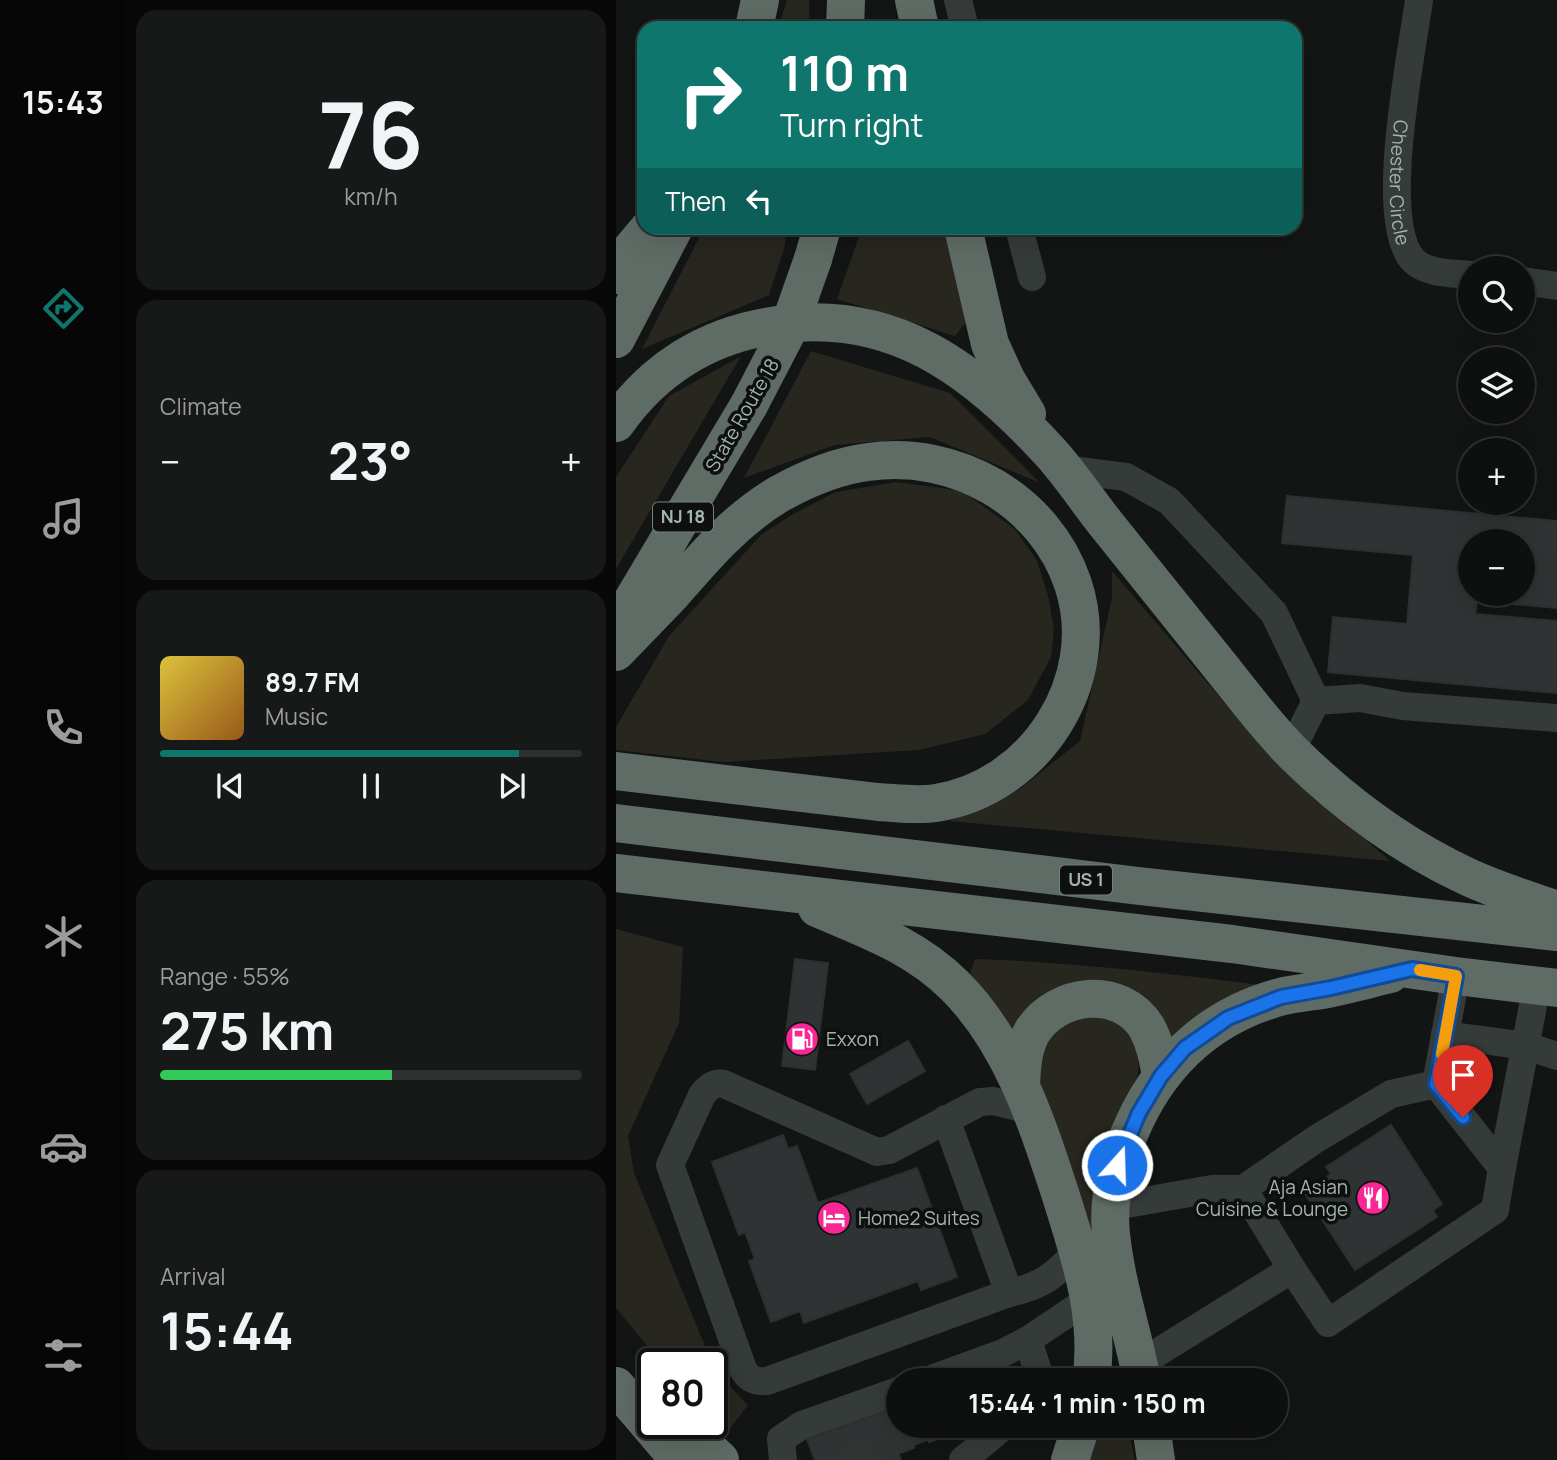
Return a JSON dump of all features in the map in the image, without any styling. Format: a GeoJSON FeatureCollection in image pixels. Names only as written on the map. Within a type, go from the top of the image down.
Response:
{"type":"FeatureCollection","features":[{"type":"Feature","properties":{"kind":"highway"},"geometry":{"type":"LineString","coordinates":[[756,21],[760,0]]}},
{"type":"Feature","properties":{"kind":"highway"},"geometry":{"type":"LineString","coordinates":[[845,21],[846,0]]}},
{"type":"Feature","properties":{"kind":"highway"},"geometry":{"type":"LineString","coordinates":[[914,0],[918,21]]}},
{"type":"Feature","properties":{"kind":"highway"},"geometry":{"type":"LineString","coordinates":[[616,275],[625,257],[643,235]]}},
{"type":"Feature","properties":{"kind":"highway"},"geometry":{"type":"LineString","coordinates":[[616,339],[670,235]]}},
{"type":"Feature","properties":{"kind":"highway"},"geometry":{"type":"LineString","coordinates":[[965,235],[990,344],[1006,379],[1057,461],[1238,690],[1291,751],[1342,797],[1412,848],[1470,878],[1557,910]]}},
{"type":"Feature","properties":{"kind":"highway","name":"State Route 18"},"geometry":{"type":"LineString","coordinates":[[616,628],[750,405],[788,330],[818,244]]}},
{"type":"Feature","properties":{"kind":"highway"},"geometry":{"type":"LineString","coordinates":[[616,422],[654,379],[685,356],[721,338],[780,324],[843,324],[862,326],[903,338],[943,359],[981,387],[1057,461]]}},
{"type":"Feature","properties":{"kind":"highway"},"geometry":{"type":"LineString","coordinates":[[616,652],[719,540],[756,509],[819,475],[868,461],[933,463],[996,486],[1028,513],[1056,548],[1074,587],[1080,628],[1077,667],[1072,687],[1045,738],[1004,775],[955,798],[916,804],[878,802],[616,771]]}},
{"type":"Feature","properties":{"kind":"highway","name":"US 1"},"geometry":{"type":"LineString","coordinates":[[616,823],[1139,886],[1557,932]]}},
{"type":"Feature","properties":{"kind":"highway"},"geometry":{"type":"LineString","coordinates":[[616,873],[1218,943],[1547,986]]}},
{"type":"Feature","properties":{"kind":"highway"},"geometry":{"type":"LineString","coordinates":[[776,891],[895,941],[936,968],[984,1020],[1026,1097],[1049,1160],[1090,1298],[1094,1340],[1092,1368]]}},
{"type":"Feature","properties":{"kind":"highway"},"geometry":{"type":"LineString","coordinates":[[1140,1368],[1113,1252],[1110,1207],[1114,1180],[1124,1146],[1139,1113],[1161,1076],[1199,1037],[1242,1011],[1281,997],[1412,969]]}},
{"type":"Feature","properties":{"kind":"highway"},"geometry":{"type":"LineString","coordinates":[[1026,1097],[1024,1050],[1034,1030],[1041,1020],[1058,1006],[1080,999],[1110,1001],[1139,1017],[1151,1037],[1161,1076]]}},
{"type":"Feature","properties":{"kind":"highway"},"geometry":{"type":"LineString","coordinates":[[616,1364],[637,1383]]}},
{"type":"Feature","properties":{"kind":"highway"},"geometry":{"type":"LineString","coordinates":[[616,1387],[678,1460]]}},
{"type":"Feature","properties":{"kind":"highway"},"geometry":{"type":"LineString","coordinates":[[1070,1460],[1077,1438]]}},
{"type":"Feature","properties":{"kind":"highway"},"geometry":{"type":"LineString","coordinates":[[1153,1438],[1156,1460]]}},
{"type":"Feature","properties":{"kind":"highway"},"geometry":{"type":"LineString","coordinates":[[697,1439],[720,1460]]}},
{"type":"Feature","properties":{"kind":"street"},"geometry":{"type":"LineString","coordinates":[[958,0],[963,21]]}},
{"type":"Feature","properties":{"kind":"street","name":"Chester Circle"},"geometry":{"type":"LineString","coordinates":[[1419,0],[1395,182],[1399,235],[1406,251],[1416,263],[1428,270],[1458,274]]}},
{"type":"Feature","properties":{"kind":"street"},"geometry":{"type":"LineString","coordinates":[[1021,235],[1032,276]]}},
{"type":"Feature","properties":{"kind":"street"},"geometry":{"type":"LineString","coordinates":[[1535,283],[1557,286]]}},
{"type":"Feature","properties":{"kind":"street"},"geometry":{"type":"LineString","coordinates":[[1057,461],[1126,477],[1169,501],[1274,613],[1316,701]]}},
{"type":"Feature","properties":{"kind":"street"},"geometry":{"type":"LineString","coordinates":[[1316,701],[1360,698],[1402,706],[1557,718]]}},
{"type":"Feature","properties":{"kind":"street"},"geometry":{"type":"LineString","coordinates":[[1291,751],[1316,701]]}},
{"type":"Feature","properties":{"kind":"street"},"geometry":{"type":"LineString","coordinates":[[1456,976],[1436,1084],[1502,1168]]}},
{"type":"Feature","properties":{"kind":"street"},"geometry":{"type":"LineString","coordinates":[[1243,1189],[1328,1323],[1495,1210],[1526,1046],[1547,986]]}},
{"type":"Feature","properties":{"kind":"street"},"geometry":{"type":"LineString","coordinates":[[1445,1035],[1526,1046],[1557,1056]]}},
{"type":"Feature","properties":{"kind":"street"},"geometry":{"type":"LineString","coordinates":[[1026,1097],[980,1102],[889,1150],[877,1152],[724,1084],[717,1084],[708,1087],[702,1095],[670,1165],[743,1369],[753,1380],[767,1381],[1009,1293],[1030,1289],[1054,1276],[1077,1252]]}},
{"type":"Feature","properties":{"kind":"street"},"geometry":{"type":"LineString","coordinates":[[1110,1207],[1212,1189],[1243,1189],[1316,1139],[1391,1094],[1436,1084]]}},
{"type":"Feature","properties":{"kind":"street"},"geometry":{"type":"LineString","coordinates":[[946,1119],[1009,1293]]}},
{"type":"Feature","properties":{"kind":"street"},"geometry":{"type":"LineString","coordinates":[[1147,1368],[1292,1269]]}},
{"type":"Feature","properties":{"kind":"street"},"geometry":{"type":"LineString","coordinates":[[962,1368],[1003,1353],[1028,1340],[1090,1298]]}},
{"type":"Feature","properties":{"kind":"street"},"geometry":{"type":"LineString","coordinates":[[1028,1340],[1037,1368]]}},
{"type":"Feature","properties":{"kind":"street"},"geometry":{"type":"LineString","coordinates":[[783,1460],[781,1439],[802,1425],[886,1395]]}},
{"type":"Feature","properties":{"kind":"street"},"geometry":{"type":"LineString","coordinates":[[962,1460],[989,1438]]}},
{"type":"Feature","properties":{"kind":"shaded area"},"geometry":{"type":"Polygon","coordinates":[[[787,0],[809,0],[810,21],[780,21],[787,0]]]}},
{"type":"Feature","properties":{"kind":"shaded area"},"geometry":{"type":"Polygon","coordinates":[[[700,235],[786,235],[769,295],[642,349],[700,235]]]}},
{"type":"Feature","properties":{"kind":"shaded area"},"geometry":{"type":"Polygon","coordinates":[[[860,235],[951,235],[970,317],[955,336],[837,299],[860,235]]]}},
{"type":"Feature","properties":{"kind":"shaded area"},"geometry":{"type":"Polygon","coordinates":[[[811,351],[950,393],[1040,483],[930,437],[835,445],[744,478],[811,351]]]}},
{"type":"Feature","properties":{"kind":"shaded area"},"geometry":{"type":"Polygon","coordinates":[[[741,356],[616,569],[616,477],[669,396],[741,356]]]}},
{"type":"Feature","properties":{"kind":"shaded area"},"geometry":{"type":"Polygon","coordinates":[[[897,482],[962,491],[1015,529],[1037,561],[1048,595],[1054,630],[1051,657],[1028,700],[985,734],[919,750],[724,762],[616,750],[616,727],[669,636],[761,535],[793,514],[836,492],[897,482]]]}},
{"type":"Feature","properties":{"kind":"shaded area"},"geometry":{"type":"Polygon","coordinates":[[[1112,571],[1269,755],[1390,861],[949,821],[1020,789],[1080,741],[1112,598],[1112,571]]]}},
{"type":"Feature","properties":{"kind":"shaded area"},"geometry":{"type":"Polygon","coordinates":[[[616,929],[683,947],[679,1023],[628,1136],[634,1173],[706,1348],[649,1348],[616,1308],[616,929]]]}},
{"type":"Feature","properties":{"kind":"shaded area"},"geometry":{"type":"Polygon","coordinates":[[[975,959],[1086,966],[1271,986],[1169,1043],[1131,994],[1015,1038],[970,974],[975,959]]]}},
{"type":"Feature","properties":{"kind":"shaded area"},"geometry":{"type":"Polygon","coordinates":[[[1088,1015],[1108,1019],[1120,1025],[1131,1038],[1138,1062],[1134,1086],[1106,1141],[1099,1162],[1094,1243],[1047,1112],[1035,1065],[1053,1028],[1088,1015]]]}},
{"type":"Feature","properties":{"kind":"shaded area"},"geometry":{"type":"Polygon","coordinates":[[[728,1384],[748,1405],[728,1431],[728,1384]]]}},
{"type":"Feature","properties":{"kind":"shaded area"},"geometry":{"type":"Polygon","coordinates":[[[1088,1438],[1130,1438],[1135,1460],[1083,1460],[1088,1438]]]}},
{"type":"Feature","properties":{"kind":"building"},"geometry":{"type":"Polygon","coordinates":[[[1287,496],[1458,512],[1458,515],[1557,521],[1557,608],[1534,606],[1535,529],[1458,529],[1458,606],[1476,606],[1475,614],[1557,621],[1557,693],[1328,672],[1333,617],[1407,624],[1413,555],[1282,543],[1287,496]]]}},
{"type":"Feature","properties":{"kind":"building","name":"Exxon"},"geometry":{"type":"Polygon","coordinates":[[[795,959],[828,963],[815,1070],[782,1066],[795,959]]]}},
{"type":"Feature","properties":{"kind":"building"},"geometry":{"type":"Polygon","coordinates":[[[908,1041],[925,1071],[867,1104],[850,1074],[908,1041]]]}},
{"type":"Feature","properties":{"kind":"building","name":"Aja Asian Cuisine & Lounge"},"geometry":{"type":"Polygon","coordinates":[[[1391,1125],[1442,1204],[1433,1210],[1437,1217],[1355,1270],[1304,1192],[1331,1174],[1326,1167],[1391,1125]]]}},
{"type":"Feature","properties":{"kind":"building","name":"Home2 Suites"},"geometry":{"type":"Polygon","coordinates":[[[783,1135],[788,1149],[797,1146],[818,1203],[917,1168],[957,1277],[921,1290],[918,1281],[804,1323],[800,1311],[771,1322],[749,1261],[755,1259],[745,1232],[739,1235],[712,1162],[783,1135]]]}},
{"type":"Feature","properties":{"kind":"building"},"geometry":{"type":"Polygon","coordinates":[[[886,1410],[886,1438],[933,1438],[897,1451],[901,1460],[815,1460],[807,1439],[886,1410]]]}},
{"type":"Feature","properties":{"kind":"tunnel"},"geometry":{"type":"LineString","coordinates":[[845,1460],[903,1438]]}},
{"type":"Feature","properties":{"kind":"slow traffic"},"geometry":{"type":"LineString","coordinates":[[1420,970],[1456,976],[1442,1054]]}},
{"type":"Feature","properties":{"kind":"place","name":"Exxon"},"geometry":{"type":"Point","coordinates":[802,1039]}},
{"type":"Feature","properties":{"kind":"place","name":"Aja Asian Cuisine & Lounge"},"geometry":{"type":"Point","coordinates":[1373,1198]}},
{"type":"Feature","properties":{"kind":"place","name":"Home2 Suites"},"geometry":{"type":"Point","coordinates":[834,1218]}},
{"type":"Feature","properties":{"kind":"route"},"geometry":{"type":"LineString","coordinates":[[1117,1165],[1139,1113],[1161,1076],[1185,1048],[1212,1027],[1258,1004],[1281,997],[1412,969],[1456,976],[1436,1084],[1463,1117]]}}]}
